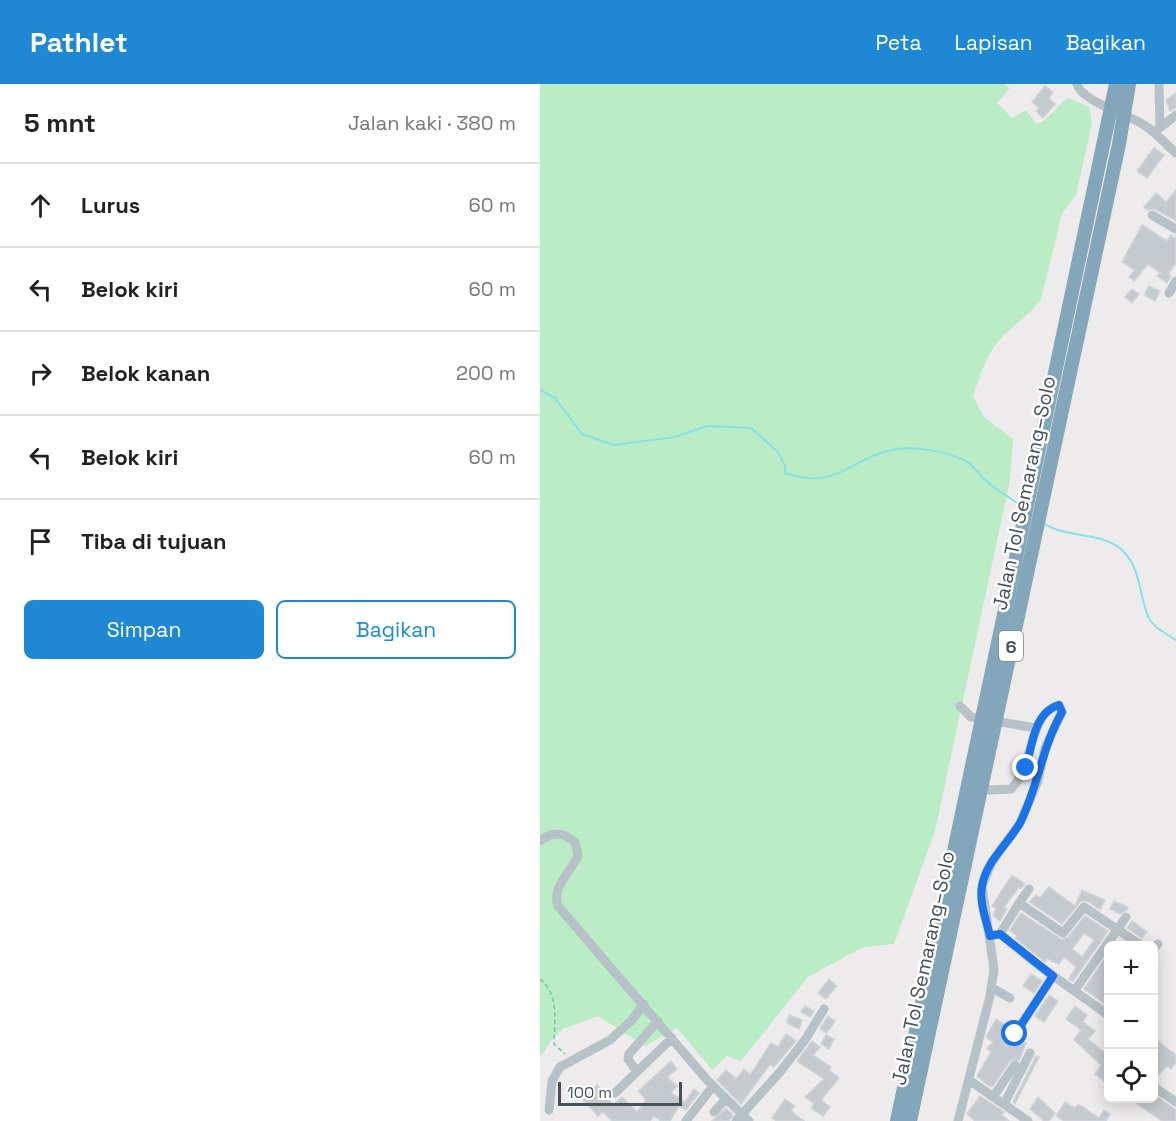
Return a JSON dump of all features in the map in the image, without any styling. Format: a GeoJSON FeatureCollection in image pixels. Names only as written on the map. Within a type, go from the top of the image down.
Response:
{"type":"FeatureCollection","features":[{"type":"Feature","properties":{"kind":"highway","name":"Jalan Tol Semarang–Solo"},"geometry":{"type":"LineString","coordinates":[[910,1121],[1054,379],[1116,84]]}},
{"type":"Feature","properties":{"kind":"highway","name":"Jalan Tol Semarang–Solo"},"geometry":{"type":"LineString","coordinates":[[897,1121],[950,908],[1068,383],[1129,84]]}},
{"type":"Feature","properties":{"kind":"street"},"geometry":{"type":"LineString","coordinates":[[1077,84],[1078,88],[1089,98],[1157,130],[1176,153]]}},
{"type":"Feature","properties":{"kind":"street"},"geometry":{"type":"LineString","coordinates":[[1157,130],[1159,84]]}},
{"type":"Feature","properties":{"kind":"street"},"geometry":{"type":"LineString","coordinates":[[1157,130],[1176,115]]}},
{"type":"Feature","properties":{"kind":"street"},"geometry":{"type":"LineString","coordinates":[[1152,215],[1176,229]]}},
{"type":"Feature","properties":{"kind":"street"},"geometry":{"type":"LineString","coordinates":[[1169,293],[1176,281]]}},
{"type":"Feature","properties":{"kind":"street"},"geometry":{"type":"LineString","coordinates":[[958,1121],[992,988],[995,935],[981,894],[985,875],[1020,823],[1038,781],[1045,748],[1062,712],[1059,705],[1041,718],[1022,777],[1011,789],[989,790]]}},
{"type":"Feature","properties":{"kind":"street"},"geometry":{"type":"LineString","coordinates":[[960,706],[971,717],[1036,728]]}},
{"type":"Feature","properties":{"kind":"street"},"geometry":{"type":"LineString","coordinates":[[540,841],[548,834],[555,833],[564,834],[575,842],[577,860],[558,890],[558,906],[726,1099],[738,1117],[749,1121]]}},
{"type":"Feature","properties":{"kind":"street"},"geometry":{"type":"LineString","coordinates":[[995,935],[1029,888]]}},
{"type":"Feature","properties":{"kind":"street"},"geometry":{"type":"LineString","coordinates":[[1019,903],[1063,933],[1084,907],[1136,941]]}},
{"type":"Feature","properties":{"kind":"street"},"geometry":{"type":"LineString","coordinates":[[1074,990],[1126,917]]}},
{"type":"Feature","properties":{"kind":"street"},"geometry":{"type":"LineString","coordinates":[[995,935],[1104,1011]]}},
{"type":"Feature","properties":{"kind":"street"},"geometry":{"type":"LineString","coordinates":[[1015,1034],[1053,976]]}},
{"type":"Feature","properties":{"kind":"street"},"geometry":{"type":"LineString","coordinates":[[992,988],[1010,998]]}},
{"type":"Feature","properties":{"kind":"street"},"geometry":{"type":"LineString","coordinates":[[549,1110],[555,1072],[575,1057],[598,1048],[621,1031],[644,1004]]}},
{"type":"Feature","properties":{"kind":"street"},"geometry":{"type":"LineString","coordinates":[[738,1117],[780,1072],[805,1040],[824,1009]]}},
{"type":"Feature","properties":{"kind":"street"},"geometry":{"type":"LineString","coordinates":[[637,1072],[628,1059],[629,1054],[658,1021]]}},
{"type":"Feature","properties":{"kind":"street"},"geometry":{"type":"LineString","coordinates":[[615,1092],[672,1038]]}},
{"type":"Feature","properties":{"kind":"street"},"geometry":{"type":"LineString","coordinates":[[1004,1104],[1030,1053]]}},
{"type":"Feature","properties":{"kind":"street"},"geometry":{"type":"LineString","coordinates":[[993,1097],[1015,1065]]}},
{"type":"Feature","properties":{"kind":"street"},"geometry":{"type":"LineString","coordinates":[[969,1080],[1028,1121]]}},
{"type":"Feature","properties":{"kind":"street"},"geometry":{"type":"LineString","coordinates":[[686,1121],[713,1086]]}},
{"type":"Feature","properties":{"kind":"street"},"geometry":{"type":"LineString","coordinates":[[1158,1090],[1176,1102]]}},
{"type":"Feature","properties":{"kind":"street"},"geometry":{"type":"LineString","coordinates":[[714,1112],[726,1099]]}},
{"type":"Feature","properties":{"kind":"path"},"geometry":{"type":"LineString","coordinates":[[540,979],[550,991],[555,1008],[554,1044],[562,1052],[575,1057]]}},
{"type":"Feature","properties":{"kind":"green space"},"geometry":{"type":"Polygon","coordinates":[[[540,84],[1003,84],[1010,88],[997,103],[1012,118],[1026,110],[1037,124],[1046,119],[1068,98],[1089,107],[1092,123],[1076,195],[1062,214],[1041,299],[997,342],[985,364],[973,396],[984,417],[1013,439],[1010,480],[935,831],[894,944],[863,947],[808,977],[741,1061],[727,1056],[712,1070],[677,1028],[645,1046],[598,1016],[563,1029],[552,1039],[540,1058],[540,84]]]}},
{"type":"Feature","properties":{"kind":"building"},"geometry":{"type":"Polygon","coordinates":[[[1045,86],[1053,92],[1049,98],[1055,104],[1043,118],[1036,111],[1039,108],[1032,102],[1045,86]]]}},
{"type":"Feature","properties":{"kind":"building"},"geometry":{"type":"Polygon","coordinates":[[[1176,93],[1176,108],[1170,111],[1166,100],[1176,93]]]}},
{"type":"Feature","properties":{"kind":"building"},"geometry":{"type":"Polygon","coordinates":[[[1154,148],[1164,155],[1147,178],[1137,171],[1154,148]]]}},
{"type":"Feature","properties":{"kind":"building"},"geometry":{"type":"Polygon","coordinates":[[[1176,190],[1176,221],[1155,209],[1147,210],[1144,207],[1156,193],[1166,202],[1176,190]]]}},
{"type":"Feature","properties":{"kind":"building"},"geometry":{"type":"Polygon","coordinates":[[[1142,225],[1167,241],[1171,235],[1176,239],[1176,263],[1168,274],[1171,276],[1167,283],[1157,276],[1160,273],[1148,264],[1134,281],[1129,277],[1135,270],[1122,262],[1142,225]]]}},
{"type":"Feature","properties":{"kind":"building"},"geometry":{"type":"Polygon","coordinates":[[[1149,286],[1160,291],[1155,301],[1144,295],[1149,286]]]}},
{"type":"Feature","properties":{"kind":"building"},"geometry":{"type":"Polygon","coordinates":[[[1132,289],[1139,294],[1132,303],[1125,297],[1132,289]]]}},
{"type":"Feature","properties":{"kind":"building"},"geometry":{"type":"Polygon","coordinates":[[[1012,875],[1025,884],[1019,887],[1004,907],[1007,909],[1000,921],[993,916],[996,909],[992,906],[1012,875]]]}},
{"type":"Feature","properties":{"kind":"building"},"geometry":{"type":"Polygon","coordinates":[[[1049,887],[1075,906],[1082,890],[1105,900],[1100,910],[1087,901],[1081,901],[1062,924],[1030,902],[1036,895],[1040,898],[1049,887]]]}},
{"type":"Feature","properties":{"kind":"building"},"geometry":{"type":"Polygon","coordinates":[[[1114,901],[1128,907],[1127,910],[1120,914],[1110,909],[1114,901]]]}},
{"type":"Feature","properties":{"kind":"building"},"geometry":{"type":"Polygon","coordinates":[[[1021,913],[1062,940],[1068,937],[1085,916],[1108,931],[1073,981],[1069,979],[1076,967],[1064,957],[1059,964],[1047,959],[1045,962],[1015,938],[1017,936],[1010,930],[1021,913]],[[1084,933],[1072,949],[1082,957],[1094,940],[1084,933]]]}},
{"type":"Feature","properties":{"kind":"building"},"geometry":{"type":"Polygon","coordinates":[[[1132,921],[1147,932],[1142,938],[1127,928],[1132,921]]]}},
{"type":"Feature","properties":{"kind":"building"},"geometry":{"type":"Polygon","coordinates":[[[1104,960],[1104,1003],[1084,989],[1104,960]]]}},
{"type":"Feature","properties":{"kind":"building"},"geometry":{"type":"Polygon","coordinates":[[[1031,974],[1042,981],[1034,993],[1023,986],[1031,974]]]}},
{"type":"Feature","properties":{"kind":"building"},"geometry":{"type":"Polygon","coordinates":[[[829,979],[837,986],[826,999],[818,993],[829,979]]]}},
{"type":"Feature","properties":{"kind":"building"},"geometry":{"type":"Polygon","coordinates":[[[1049,995],[1058,1001],[1044,1022],[1035,1016],[1049,995]]]}},
{"type":"Feature","properties":{"kind":"building"},"geometry":{"type":"Polygon","coordinates":[[[805,1006],[814,1011],[810,1017],[801,1012],[805,1006]]]}},
{"type":"Feature","properties":{"kind":"building"},"geometry":{"type":"Polygon","coordinates":[[[1075,1006],[1087,1015],[1083,1022],[1095,1031],[1088,1039],[1104,1052],[1104,1081],[1095,1074],[1101,1065],[1074,1040],[1081,1030],[1066,1019],[1075,1006]]]}},
{"type":"Feature","properties":{"kind":"building"},"geometry":{"type":"Polygon","coordinates":[[[789,1015],[802,1020],[799,1029],[787,1023],[789,1015]]]}},
{"type":"Feature","properties":{"kind":"building"},"geometry":{"type":"Polygon","coordinates":[[[828,1016],[835,1021],[827,1033],[820,1029],[828,1016]]]}},
{"type":"Feature","properties":{"kind":"building"},"geometry":{"type":"Polygon","coordinates":[[[996,1019],[1007,1026],[1011,1020],[1014,1023],[1009,1031],[1009,1038],[1014,1041],[1020,1039],[1026,1043],[1019,1060],[1010,1061],[993,1086],[989,1086],[977,1076],[991,1052],[987,1049],[993,1042],[986,1037],[996,1019]]]}},
{"type":"Feature","properties":{"kind":"building"},"geometry":{"type":"Polygon","coordinates":[[[786,1034],[796,1041],[774,1067],[770,1064],[741,1104],[717,1080],[726,1070],[736,1079],[744,1069],[750,1074],[771,1043],[778,1047],[786,1034]]]}},
{"type":"Feature","properties":{"kind":"building"},"geometry":{"type":"Polygon","coordinates":[[[826,1035],[834,1039],[829,1049],[821,1044],[826,1035]]]}},
{"type":"Feature","properties":{"kind":"building"},"geometry":{"type":"Polygon","coordinates":[[[812,1041],[820,1047],[813,1055],[831,1067],[829,1070],[839,1078],[821,1100],[830,1107],[823,1116],[811,1108],[814,1104],[805,1097],[824,1079],[797,1061],[812,1041]]]}},
{"type":"Feature","properties":{"kind":"building"},"geometry":{"type":"Polygon","coordinates":[[[1158,1041],[1176,1055],[1176,1062],[1171,1069],[1167,1066],[1158,1075],[1158,1041]]]}},
{"type":"Feature","properties":{"kind":"building"},"geometry":{"type":"Polygon","coordinates":[[[1036,1056],[1039,1057],[1015,1104],[1013,1102],[1036,1056]]]}},
{"type":"Feature","properties":{"kind":"building"},"geometry":{"type":"Polygon","coordinates":[[[671,1061],[677,1069],[667,1077],[677,1086],[671,1093],[685,1102],[694,1089],[699,1093],[686,1110],[679,1106],[670,1121],[661,1121],[654,1116],[650,1121],[612,1121],[603,1112],[598,1116],[583,1100],[597,1085],[613,1105],[622,1097],[637,1112],[646,1100],[638,1091],[671,1061]]]}},
{"type":"Feature","properties":{"kind":"building"},"geometry":{"type":"Polygon","coordinates":[[[980,1096],[1004,1112],[1002,1115],[1009,1121],[975,1121],[967,1114],[980,1096]]]}},
{"type":"Feature","properties":{"kind":"building"},"geometry":{"type":"Polygon","coordinates":[[[1038,1097],[1055,1113],[1049,1121],[1044,1121],[1030,1109],[1038,1097]]]}},
{"type":"Feature","properties":{"kind":"building"},"geometry":{"type":"Polygon","coordinates":[[[1159,1098],[1176,1110],[1176,1121],[1162,1121],[1136,1103],[1158,1103],[1159,1098]]]}},
{"type":"Feature","properties":{"kind":"building"},"geometry":{"type":"Polygon","coordinates":[[[785,1099],[795,1106],[791,1111],[804,1121],[777,1121],[772,1118],[785,1099]]]}},
{"type":"Feature","properties":{"kind":"building"},"geometry":{"type":"Polygon","coordinates":[[[1065,1102],[1075,1108],[1078,1104],[1099,1118],[1104,1110],[1110,1114],[1106,1121],[1064,1121],[1056,1116],[1065,1102]]]}},
{"type":"Feature","properties":{"kind":"building"},"geometry":{"type":"Polygon","coordinates":[[[726,1108],[733,1115],[729,1121],[712,1121],[726,1108]]]}},
{"type":"Feature","properties":{"kind":"waterway"},"geometry":{"type":"LineString","coordinates":[[540,390],[555,398],[582,434],[614,445],[675,437],[707,426],[751,428],[778,452],[785,466],[785,473],[803,478],[832,476],[868,458],[897,449],[932,450],[964,460],[973,466],[988,483],[1021,506]]}},
{"type":"Feature","properties":{"kind":"waterway"},"geometry":{"type":"LineString","coordinates":[[1042,522],[1062,531],[1106,541],[1124,552],[1134,567],[1150,620],[1160,630],[1176,640]]}},
{"type":"Feature","properties":{"kind":"route"},"geometry":{"type":"LineString","coordinates":[[1015,1034],[1053,976],[1000,934],[990,936],[981,894],[982,886],[992,862],[1020,823],[1038,781],[1045,748],[1062,712],[1059,705],[1041,718],[1036,728],[1026,768]]}}]}
